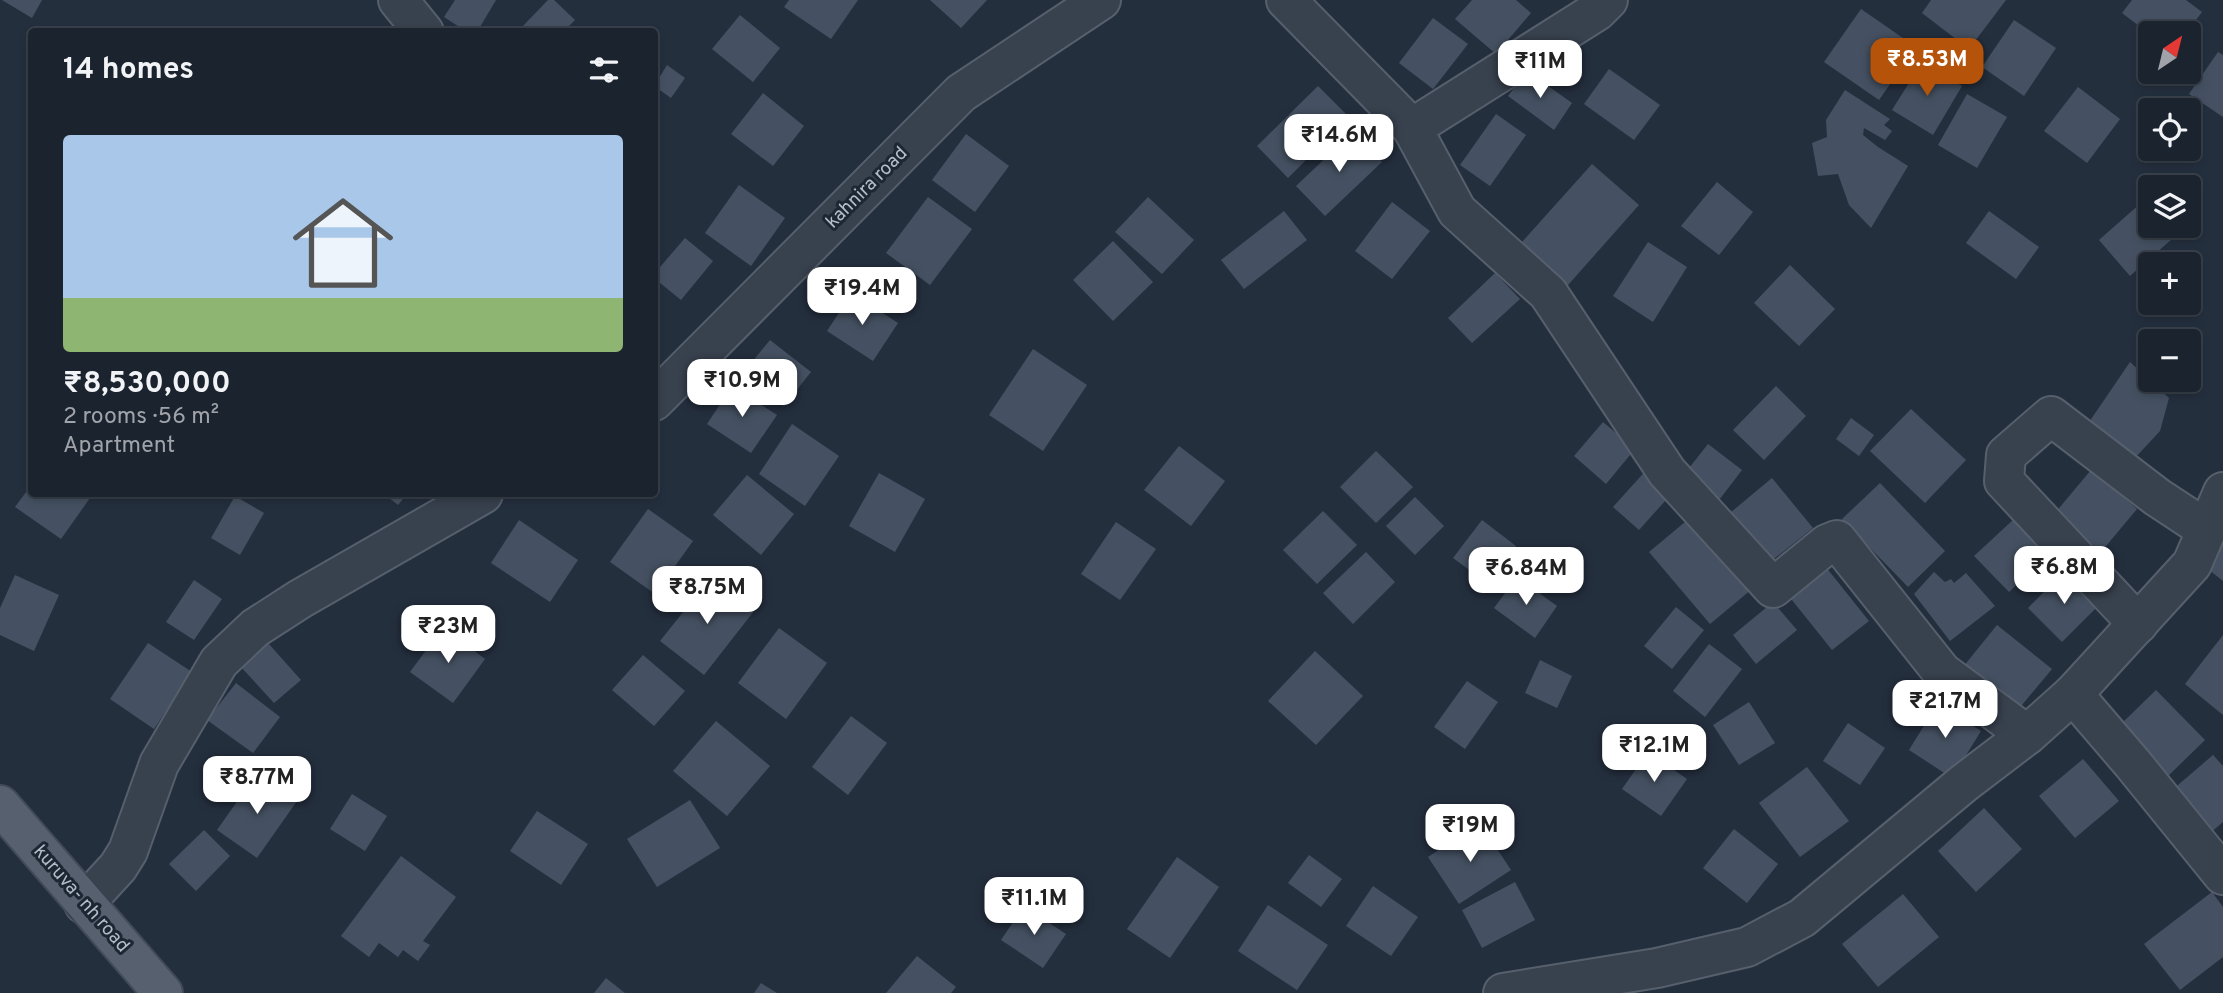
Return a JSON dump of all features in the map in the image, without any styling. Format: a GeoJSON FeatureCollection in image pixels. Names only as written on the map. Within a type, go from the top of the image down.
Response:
{"type":"FeatureCollection","features":[{"type":"Feature","properties":{"kind":"main road","name":"kuruva- nh road"},"geometry":{"type":"LineString","coordinates":[[0,805],[163,993]]}},
{"type":"Feature","properties":{"kind":"street"},"geometry":{"type":"LineString","coordinates":[[398,0],[421,28]]}},
{"type":"Feature","properties":{"kind":"street","name":"kahnira road"},"geometry":{"type":"LineString","coordinates":[[658,397],[961,93],[1101,0]]}},
{"type":"Feature","properties":{"kind":"street"},"geometry":{"type":"LineString","coordinates":[[1286,0],[1412,128],[1457,211],[1548,293],[1667,472],[1773,588],[1827,544],[1837,540],[1942,672],[2027,735]]}},
{"type":"Feature","properties":{"kind":"street"},"geometry":{"type":"LineString","coordinates":[[1412,128],[1597,11],[1608,0]]}},
{"type":"Feature","properties":{"kind":"street"},"geometry":{"type":"LineString","coordinates":[[2138,624],[2004,481],[2006,455],[2051,416],[2207,530]]}},
{"type":"Feature","properties":{"kind":"street"},"geometry":{"type":"LineString","coordinates":[[1503,993],[1657,968],[1747,947],[1802,918],[1964,783],[2027,735],[2073,694],[2192,564],[2223,492]]}},
{"type":"Feature","properties":{"kind":"street"},"geometry":{"type":"LineString","coordinates":[[84,904],[128,851],[159,764],[219,662],[255,628],[478,497]]}},
{"type":"Feature","properties":{"kind":"street"},"geometry":{"type":"LineString","coordinates":[[2073,694],[2223,875]]}},
{"type":"Feature","properties":{"kind":"building"},"geometry":{"type":"Polygon","coordinates":[[[2,0],[42,0],[32,18],[2,0]]]}},
{"type":"Feature","properties":{"kind":"building"},"geometry":{"type":"Polygon","coordinates":[[[455,0],[496,0],[479,28],[461,28],[444,17],[455,0]]]}},
{"type":"Feature","properties":{"kind":"building"},"geometry":{"type":"Polygon","coordinates":[[[548,0],[554,0],[575,20],[567,28],[521,28],[548,0]]]}},
{"type":"Feature","properties":{"kind":"building"},"geometry":{"type":"Polygon","coordinates":[[[789,0],[858,0],[831,39],[784,7],[789,0]]]}},
{"type":"Feature","properties":{"kind":"building"},"geometry":{"type":"Polygon","coordinates":[[[930,0],[987,0],[961,28],[930,0]]]}},
{"type":"Feature","properties":{"kind":"building"},"geometry":{"type":"Polygon","coordinates":[[[1472,0],[1516,0],[1531,13],[1496,54],[1455,19],[1472,0]]]}},
{"type":"Feature","properties":{"kind":"building"},"geometry":{"type":"Polygon","coordinates":[[[1931,0],[2006,0],[1969,49],[1922,13],[1931,0]]]}},
{"type":"Feature","properties":{"kind":"building"},"geometry":{"type":"Polygon","coordinates":[[[2132,0],[2186,0],[2202,12],[2195,21],[2138,21],[2138,25],[2122,13],[2132,0]]]}},
{"type":"Feature","properties":{"kind":"building"},"geometry":{"type":"Polygon","coordinates":[[[1861,9],[1916,47],[1879,100],[1824,62],[1861,9]]]}},
{"type":"Feature","properties":{"kind":"building"},"geometry":{"type":"Polygon","coordinates":[[[740,15],[780,48],[753,82],[712,49],[740,15]]]}},
{"type":"Feature","properties":{"kind":"building"},"geometry":{"type":"Polygon","coordinates":[[[1433,18],[1468,44],[1433,89],[1399,63],[1433,18]]]}},
{"type":"Feature","properties":{"kind":"building"},"geometry":{"type":"Polygon","coordinates":[[[2014,20],[2056,48],[2024,96],[1982,67],[2014,20]]]}},
{"type":"Feature","properties":{"kind":"building"},"geometry":{"type":"Polygon","coordinates":[[[2218,52],[2223,55],[2223,117],[2201,102],[2201,98],[2189,94],[2196,84],[2202,84],[2202,75],[2218,52]]]}},
{"type":"Feature","properties":{"kind":"building"},"geometry":{"type":"Polygon","coordinates":[[[1922,62],[1962,86],[1933,135],[1892,110],[1922,62]]]}},
{"type":"Feature","properties":{"kind":"building"},"geometry":{"type":"Polygon","coordinates":[[[667,65],[685,78],[671,98],[658,89],[658,80],[667,65]]]}},
{"type":"Feature","properties":{"kind":"building"},"geometry":{"type":"Polygon","coordinates":[[[1609,69],[1660,105],[1634,140],[1584,104],[1609,69]]]}},
{"type":"Feature","properties":{"kind":"building"},"geometry":{"type":"Polygon","coordinates":[[[1527,71],[1572,103],[1554,130],[1508,96],[1527,71]]]}},
{"type":"Feature","properties":{"kind":"building"},"geometry":{"type":"Polygon","coordinates":[[[1318,86],[1349,117],[1288,178],[1257,146],[1318,86]]]}},
{"type":"Feature","properties":{"kind":"building"},"geometry":{"type":"Polygon","coordinates":[[[2078,87],[2120,119],[2087,163],[2044,131],[2078,87]]]}},
{"type":"Feature","properties":{"kind":"building"},"geometry":{"type":"Polygon","coordinates":[[[1845,90],[1890,119],[1884,125],[1892,131],[1885,140],[1864,128],[1863,135],[1908,166],[1871,228],[1849,205],[1838,174],[1818,176],[1812,143],[1827,137],[1826,120],[1845,90]]]}},
{"type":"Feature","properties":{"kind":"building"},"geometry":{"type":"Polygon","coordinates":[[[763,93],[804,126],[773,166],[731,134],[763,93]]]}},
{"type":"Feature","properties":{"kind":"building"},"geometry":{"type":"Polygon","coordinates":[[[1967,94],[2007,117],[1977,168],[1938,145],[1967,94]]]}},
{"type":"Feature","properties":{"kind":"building"},"geometry":{"type":"Polygon","coordinates":[[[1496,114],[1526,135],[1490,186],[1460,165],[1496,114]]]}},
{"type":"Feature","properties":{"kind":"building"},"geometry":{"type":"Polygon","coordinates":[[[1353,132],[1382,162],[1325,216],[1296,186],[1353,132]]]}},
{"type":"Feature","properties":{"kind":"building"},"geometry":{"type":"Polygon","coordinates":[[[966,134],[1009,166],[975,212],[932,180],[966,134]]]}},
{"type":"Feature","properties":{"kind":"building"},"geometry":{"type":"Polygon","coordinates":[[[1592,164],[1639,205],[1561,293],[1514,251],[1592,164]]]}},
{"type":"Feature","properties":{"kind":"building"},"geometry":{"type":"Polygon","coordinates":[[[1717,182],[1753,212],[1719,255],[1681,226],[1717,182]]]}},
{"type":"Feature","properties":{"kind":"building"},"geometry":{"type":"Polygon","coordinates":[[[739,185],[785,218],[751,266],[705,233],[739,185]]]}},
{"type":"Feature","properties":{"kind":"building"},"geometry":{"type":"Polygon","coordinates":[[[928,197],[972,229],[930,285],[886,253],[928,197]]]}},
{"type":"Feature","properties":{"kind":"building"},"geometry":{"type":"Polygon","coordinates":[[[1148,197],[1194,240],[1162,274],[1115,232],[1148,197]]]}},
{"type":"Feature","properties":{"kind":"building"},"geometry":{"type":"Polygon","coordinates":[[[1392,202],[1430,231],[1392,279],[1355,251],[1392,202]]]}},
{"type":"Feature","properties":{"kind":"building"},"geometry":{"type":"Polygon","coordinates":[[[2138,206],[2138,238],[2172,239],[2157,252],[2138,252],[2138,269],[2130,276],[2099,240],[2138,206]]]}},
{"type":"Feature","properties":{"kind":"building"},"geometry":{"type":"Polygon","coordinates":[[[1284,211],[1307,240],[1244,289],[1221,260],[1284,211]]]}},
{"type":"Feature","properties":{"kind":"building"},"geometry":{"type":"Polygon","coordinates":[[[1989,211],[2039,247],[2016,279],[1966,243],[1989,211]]]}},
{"type":"Feature","properties":{"kind":"building"},"geometry":{"type":"Polygon","coordinates":[[[685,238],[713,261],[681,300],[658,281],[658,269],[685,238]]]}},
{"type":"Feature","properties":{"kind":"building"},"geometry":{"type":"Polygon","coordinates":[[[1113,241],[1153,282],[1113,321],[1073,280],[1113,241]]]}},
{"type":"Feature","properties":{"kind":"building"},"geometry":{"type":"Polygon","coordinates":[[[1648,242],[1687,267],[1653,322],[1613,296],[1648,242]]]}},
{"type":"Feature","properties":{"kind":"building"},"geometry":{"type":"Polygon","coordinates":[[[1790,265],[1835,309],[1799,346],[1754,303],[1790,265]]]}},
{"type":"Feature","properties":{"kind":"building"},"geometry":{"type":"Polygon","coordinates":[[[1495,273],[1520,299],[1472,343],[1448,318],[1495,273]]]}},
{"type":"Feature","properties":{"kind":"building"},"geometry":{"type":"Polygon","coordinates":[[[852,293],[898,323],[873,361],[827,331],[852,293]]]}},
{"type":"Feature","properties":{"kind":"building"},"geometry":{"type":"Polygon","coordinates":[[[770,340],[811,372],[784,406],[743,373],[770,340]]]}},
{"type":"Feature","properties":{"kind":"building"},"geometry":{"type":"Polygon","coordinates":[[[1033,349],[1087,385],[1043,451],[989,415],[1033,349]]]}},
{"type":"Feature","properties":{"kind":"building"},"geometry":{"type":"Polygon","coordinates":[[[2130,362],[2138,369],[2138,392],[2162,392],[2169,398],[2160,431],[2133,460],[2083,431],[2130,362]]]}},
{"type":"Feature","properties":{"kind":"building"},"geometry":{"type":"Polygon","coordinates":[[[732,386],[777,415],[751,453],[707,424],[732,386]]]}},
{"type":"Feature","properties":{"kind":"building"},"geometry":{"type":"Polygon","coordinates":[[[1776,386],[1806,416],[1764,460],[1733,430],[1776,386]]]}},
{"type":"Feature","properties":{"kind":"building"},"geometry":{"type":"Polygon","coordinates":[[[1911,409],[1966,460],[1925,503],[1870,451],[1911,409]]]}},
{"type":"Feature","properties":{"kind":"building"},"geometry":{"type":"Polygon","coordinates":[[[1851,418],[1874,435],[1859,456],[1836,439],[1851,418]]]}},
{"type":"Feature","properties":{"kind":"building"},"geometry":{"type":"Polygon","coordinates":[[[1603,422],[1635,449],[1606,484],[1574,456],[1603,422]]]}},
{"type":"Feature","properties":{"kind":"building"},"geometry":{"type":"Polygon","coordinates":[[[792,424],[839,456],[805,506],[759,474],[792,424]]]}},
{"type":"Feature","properties":{"kind":"building"},"geometry":{"type":"Polygon","coordinates":[[[1708,444],[1742,470],[1716,504],[1682,477],[1708,444]]]}},
{"type":"Feature","properties":{"kind":"building"},"geometry":{"type":"Polygon","coordinates":[[[1179,446],[1225,481],[1191,526],[1144,490],[1179,446]]]}},
{"type":"Feature","properties":{"kind":"building"},"geometry":{"type":"Polygon","coordinates":[[[1376,451],[1413,487],[1376,523],[1340,487],[1376,451]]]}},
{"type":"Feature","properties":{"kind":"building"},"geometry":{"type":"Polygon","coordinates":[[[1649,467],[1674,491],[1639,530],[1613,507],[1649,467]]]}},
{"type":"Feature","properties":{"kind":"building"},"geometry":{"type":"Polygon","coordinates":[[[2091,470],[2137,509],[2101,552],[2055,513],[2091,470]]]}},
{"type":"Feature","properties":{"kind":"building"},"geometry":{"type":"Polygon","coordinates":[[[879,473],[925,499],[895,552],[849,526],[879,473]]]}},
{"type":"Feature","properties":{"kind":"building"},"geometry":{"type":"Polygon","coordinates":[[[747,475],[794,514],[761,555],[713,515],[747,475]]]}},
{"type":"Feature","properties":{"kind":"building"},"geometry":{"type":"Polygon","coordinates":[[[1772,478],[1813,528],[1770,562],[1730,513],[1772,478]]]}},
{"type":"Feature","properties":{"kind":"building"},"geometry":{"type":"Polygon","coordinates":[[[1880,483],[1945,551],[1908,587],[1842,519],[1880,483]]]}},
{"type":"Feature","properties":{"kind":"building"},"geometry":{"type":"Polygon","coordinates":[[[28,489],[28,497],[90,498],[61,539],[15,507],[28,489]]]}},
{"type":"Feature","properties":{"kind":"building"},"geometry":{"type":"Polygon","coordinates":[[[234,497],[264,513],[240,555],[211,538],[234,497]]]}},
{"type":"Feature","properties":{"kind":"building"},"geometry":{"type":"Polygon","coordinates":[[[388,497],[405,497],[398,505],[388,497]]]}},
{"type":"Feature","properties":{"kind":"building"},"geometry":{"type":"Polygon","coordinates":[[[1415,497],[1444,526],[1415,555],[1386,526],[1415,497]]]}},
{"type":"Feature","properties":{"kind":"building"},"geometry":{"type":"Polygon","coordinates":[[[648,509],[693,541],[655,594],[610,562],[648,509]]]}},
{"type":"Feature","properties":{"kind":"building"},"geometry":{"type":"Polygon","coordinates":[[[1323,511],[1357,545],[1317,584],[1283,550],[1323,511]]]}},
{"type":"Feature","properties":{"kind":"building"},"geometry":{"type":"Polygon","coordinates":[[[1691,517],[1752,589],[1710,624],[1649,552],[1691,517]]]}},
{"type":"Feature","properties":{"kind":"building"},"geometry":{"type":"Polygon","coordinates":[[[2014,519],[2048,555],[2009,592],[1974,556],[2014,519]]]}},
{"type":"Feature","properties":{"kind":"building"},"geometry":{"type":"Polygon","coordinates":[[[519,520],[578,560],[550,602],[491,563],[519,520]]]}},
{"type":"Feature","properties":{"kind":"building"},"geometry":{"type":"Polygon","coordinates":[[[1482,520],[1516,546],[1487,583],[1453,558],[1482,520]]]}},
{"type":"Feature","properties":{"kind":"building"},"geometry":{"type":"Polygon","coordinates":[[[1116,522],[1156,549],[1120,600],[1081,574],[1116,522]]]}},
{"type":"Feature","properties":{"kind":"building"},"geometry":{"type":"Polygon","coordinates":[[[2223,538],[2223,581],[2203,565],[2223,538]]]}},
{"type":"Feature","properties":{"kind":"building"},"geometry":{"type":"Polygon","coordinates":[[[1366,552],[1395,582],[1353,624],[1323,593],[1366,552]]]}},
{"type":"Feature","properties":{"kind":"building"},"geometry":{"type":"Polygon","coordinates":[[[1825,566],[1869,621],[1832,650],[1788,595],[1825,566]]]}},
{"type":"Feature","properties":{"kind":"building"},"geometry":{"type":"Polygon","coordinates":[[[2065,570],[2100,604],[2062,642],[2028,608],[2065,570]]]}},
{"type":"Feature","properties":{"kind":"building"},"geometry":{"type":"Polygon","coordinates":[[[1934,572],[1945,582],[1951,579],[1954,583],[1966,573],[1995,606],[1950,641],[1914,594],[1934,572]]]}},
{"type":"Feature","properties":{"kind":"building"},"geometry":{"type":"Polygon","coordinates":[[[15,575],[59,595],[34,651],[0,635],[0,608],[15,575]]]}},
{"type":"Feature","properties":{"kind":"building"},"geometry":{"type":"Polygon","coordinates":[[[711,577],[754,611],[704,675],[660,641],[711,577]]]}},
{"type":"Feature","properties":{"kind":"building"},"geometry":{"type":"Polygon","coordinates":[[[1517,577],[1557,606],[1535,638],[1494,608],[1517,577]]]}},
{"type":"Feature","properties":{"kind":"building"},"geometry":{"type":"Polygon","coordinates":[[[194,580],[222,599],[194,640],[166,622],[194,580]]]}},
{"type":"Feature","properties":{"kind":"building"},"geometry":{"type":"Polygon","coordinates":[[[1773,602],[1797,630],[1756,664],[1733,635],[1773,602]]]}},
{"type":"Feature","properties":{"kind":"building"},"geometry":{"type":"Polygon","coordinates":[[[1676,607],[1704,630],[1672,669],[1644,646],[1676,607]]]}},
{"type":"Feature","properties":{"kind":"building"},"geometry":{"type":"Polygon","coordinates":[[[1997,625],[2052,669],[2017,711],[1963,667],[1997,625]]]}},
{"type":"Feature","properties":{"kind":"building"},"geometry":{"type":"Polygon","coordinates":[[[443,627],[485,659],[453,703],[410,672],[443,627]]]}},
{"type":"Feature","properties":{"kind":"building"},"geometry":{"type":"Polygon","coordinates":[[[779,628],[827,663],[786,719],[738,683],[779,628]]]}},
{"type":"Feature","properties":{"kind":"building"},"geometry":{"type":"Polygon","coordinates":[[[2223,635],[2223,715],[2185,684],[2223,635]]]}},
{"type":"Feature","properties":{"kind":"building"},"geometry":{"type":"Polygon","coordinates":[[[148,643],[192,672],[154,729],[110,699],[148,643]]]}},
{"type":"Feature","properties":{"kind":"building"},"geometry":{"type":"Polygon","coordinates":[[[268,643],[301,680],[274,703],[241,667],[268,643]]]}},
{"type":"Feature","properties":{"kind":"building"},"geometry":{"type":"Polygon","coordinates":[[[1709,644],[1742,669],[1705,717],[1673,691],[1709,644]]]}},
{"type":"Feature","properties":{"kind":"building"},"geometry":{"type":"Polygon","coordinates":[[[1315,651],[1363,696],[1316,745],[1268,701],[1315,651]]]}},
{"type":"Feature","properties":{"kind":"building"},"geometry":{"type":"Polygon","coordinates":[[[643,655],[685,691],[654,726],[612,690],[643,655]]]}},
{"type":"Feature","properties":{"kind":"building"},"geometry":{"type":"Polygon","coordinates":[[[1540,660],[1572,676],[1557,708],[1525,693],[1540,660]]]}},
{"type":"Feature","properties":{"kind":"building"},"geometry":{"type":"Polygon","coordinates":[[[1467,681],[1498,702],[1465,749],[1434,727],[1467,681]]]}},
{"type":"Feature","properties":{"kind":"building"},"geometry":{"type":"Polygon","coordinates":[[[236,683],[280,717],[253,753],[207,720],[236,683]]]}},
{"type":"Feature","properties":{"kind":"building"},"geometry":{"type":"Polygon","coordinates":[[[2156,690],[2205,740],[2166,778],[2117,728],[2156,690]]]}},
{"type":"Feature","properties":{"kind":"building"},"geometry":{"type":"Polygon","coordinates":[[[1749,702],[1775,743],[1739,765],[1713,725],[1749,702]]]}},
{"type":"Feature","properties":{"kind":"building"},"geometry":{"type":"Polygon","coordinates":[[[1938,703],[1981,731],[1952,778],[1909,750],[1938,703]]]}},
{"type":"Feature","properties":{"kind":"building"},"geometry":{"type":"Polygon","coordinates":[[[851,716],[887,743],[848,795],[812,767],[851,716]]]}},
{"type":"Feature","properties":{"kind":"building"},"geometry":{"type":"Polygon","coordinates":[[[716,721],[770,766],[727,816],[673,771],[716,721]]]}},
{"type":"Feature","properties":{"kind":"building"},"geometry":{"type":"Polygon","coordinates":[[[1848,723],[1885,748],[1860,785],[1823,761],[1848,723]]]}},
{"type":"Feature","properties":{"kind":"building"},"geometry":{"type":"Polygon","coordinates":[[[1648,752],[1687,779],[1661,816],[1622,789],[1648,752]]]}},
{"type":"Feature","properties":{"kind":"building"},"geometry":{"type":"Polygon","coordinates":[[[2213,755],[2223,766],[2223,822],[2209,834],[2171,791],[2213,755]]]}},
{"type":"Feature","properties":{"kind":"building"},"geometry":{"type":"Polygon","coordinates":[[[2083,759],[2119,801],[2075,838],[2039,796],[2083,759]]]}},
{"type":"Feature","properties":{"kind":"building"},"geometry":{"type":"Polygon","coordinates":[[[1807,767],[1849,821],[1800,857],[1759,803],[1807,767]]]}},
{"type":"Feature","properties":{"kind":"building"},"geometry":{"type":"Polygon","coordinates":[[[257,773],[297,801],[257,858],[217,830],[257,773]]]}},
{"type":"Feature","properties":{"kind":"building"},"geometry":{"type":"Polygon","coordinates":[[[352,794],[387,816],[365,851],[330,829],[352,794]]]}},
{"type":"Feature","properties":{"kind":"building"},"geometry":{"type":"Polygon","coordinates":[[[690,800],[720,848],[657,887],[627,839],[690,800]]]}},
{"type":"Feature","properties":{"kind":"building"},"geometry":{"type":"Polygon","coordinates":[[[1984,808],[2022,849],[1976,892],[1938,851],[1984,808]]]}},
{"type":"Feature","properties":{"kind":"building"},"geometry":{"type":"Polygon","coordinates":[[[537,811],[588,844],[561,885],[510,851],[537,811]]]}},
{"type":"Feature","properties":{"kind":"building"},"geometry":{"type":"Polygon","coordinates":[[[1480,823],[1511,870],[1459,904],[1428,857],[1480,823]]]}},
{"type":"Feature","properties":{"kind":"building"},"geometry":{"type":"Polygon","coordinates":[[[1734,829],[1778,864],[1747,903],[1703,868],[1734,829]]]}},
{"type":"Feature","properties":{"kind":"building"},"geometry":{"type":"Polygon","coordinates":[[[204,830],[230,856],[196,891],[169,864],[204,830]]]}},
{"type":"Feature","properties":{"kind":"building"},"geometry":{"type":"Polygon","coordinates":[[[1309,855],[1342,879],[1321,907],[1288,883],[1309,855]]]}},
{"type":"Feature","properties":{"kind":"building"},"geometry":{"type":"Polygon","coordinates":[[[401,856],[456,897],[423,941],[430,945],[418,961],[403,950],[398,957],[379,943],[369,957],[341,936],[401,856]]]}},
{"type":"Feature","properties":{"kind":"building"},"geometry":{"type":"Polygon","coordinates":[[[1177,857],[1219,887],[1170,958],[1127,929],[1177,857]]]}},
{"type":"Feature","properties":{"kind":"building"},"geometry":{"type":"Polygon","coordinates":[[[1515,882],[1535,920],[1482,948],[1462,910],[1515,882]]]}},
{"type":"Feature","properties":{"kind":"building"},"geometry":{"type":"Polygon","coordinates":[[[1373,886],[1418,917],[1391,956],[1346,926],[1373,886]]]}},
{"type":"Feature","properties":{"kind":"building"},"geometry":{"type":"Polygon","coordinates":[[[2212,892],[2223,907],[2223,957],[2180,990],[2144,944],[2212,892]]]}},
{"type":"Feature","properties":{"kind":"building"},"geometry":{"type":"Polygon","coordinates":[[[1903,894],[1939,937],[1878,987],[1842,944],[1903,894]]]}},
{"type":"Feature","properties":{"kind":"building"},"geometry":{"type":"Polygon","coordinates":[[[1268,905],[1328,945],[1297,990],[1238,951],[1268,905]]]}},
{"type":"Feature","properties":{"kind":"building"},"geometry":{"type":"Polygon","coordinates":[[[1024,906],[1066,934],[1043,968],[1001,940],[1024,906]]]}},
{"type":"Feature","properties":{"kind":"building"},"geometry":{"type":"Polygon","coordinates":[[[917,956],[956,987],[951,993],[886,993],[917,956]]]}},
{"type":"Feature","properties":{"kind":"building"},"geometry":{"type":"Polygon","coordinates":[[[606,978],[625,993],[594,993],[606,978]]]}},
{"type":"Feature","properties":{"kind":"building"},"geometry":{"type":"Polygon","coordinates":[[[761,983],[777,993],[754,993],[761,983]]]}}]}
